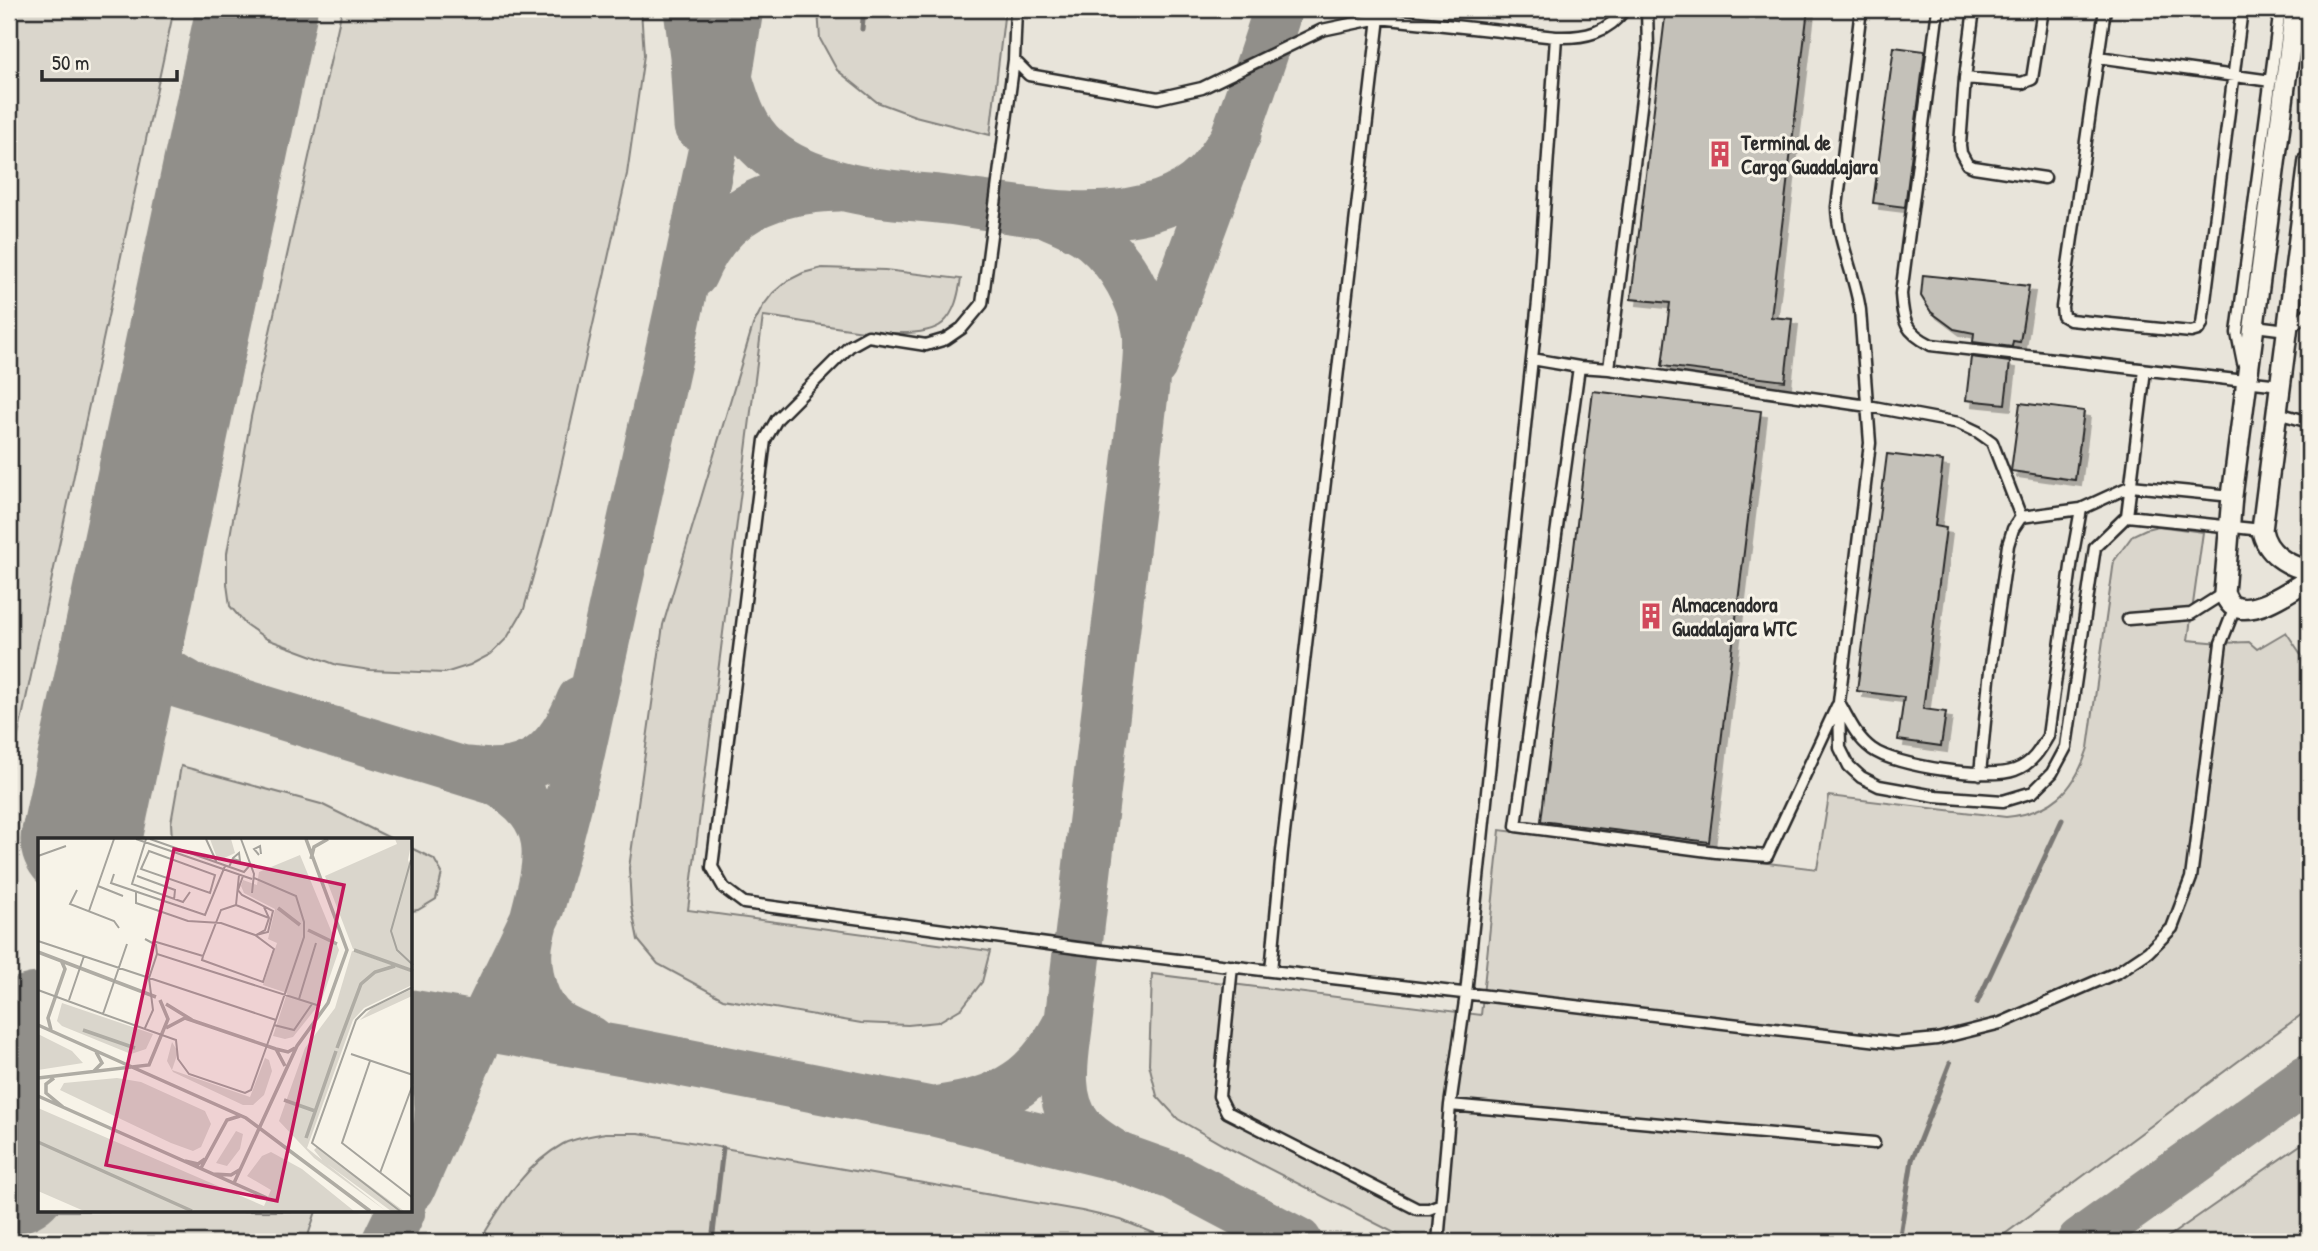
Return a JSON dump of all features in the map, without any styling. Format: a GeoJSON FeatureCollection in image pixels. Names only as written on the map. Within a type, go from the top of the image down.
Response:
{"type":"FeatureCollection","features":[{"type":"Feature","properties":{"kind":"street"},"geometry":{"type":"LineString","coordinates":[[2295,9],[2232,496],[2229,526],[2229,600],[2267,604],[2309,579]]}},
{"type":"Feature","properties":{"kind":"street"},"geometry":{"type":"LineString","coordinates":[[2309,160],[2262,530],[2264,539],[2280,559],[2296,568],[2309,570]]}},
{"type":"Feature","properties":{"kind":"lane"},"geometry":{"type":"LineString","coordinates":[[1016,9],[1014,60],[982,304],[962,328],[946,339],[926,345],[868,336],[850,346],[776,419],[765,440],[712,867],[724,888],[744,903],[1077,948],[1466,994],[1896,1043],[1937,1039],[2001,1023],[2118,972],[2148,952],[2172,928],[2190,878],[2229,600]]}},
{"type":"Feature","properties":{"kind":"lane"},"geometry":{"type":"LineString","coordinates":[[1014,60],[1029,75],[1158,98],[1202,88],[1322,30],[1379,13],[1556,37],[1581,36],[1603,30],[1616,21],[1625,9]]}},
{"type":"Feature","properties":{"kind":"lane"},"geometry":{"type":"LineString","coordinates":[[1609,369],[1648,50],[1647,9]]}},
{"type":"Feature","properties":{"kind":"lane"},"geometry":{"type":"LineString","coordinates":[[1861,9],[1837,207],[1837,220],[1857,290],[1870,443],[1839,702],[1840,748],[1849,766],[1861,777],[1879,786],[1935,796],[2003,801],[2033,792],[2052,773],[2066,747],[2095,547],[2127,516],[2145,370]]}},
{"type":"Feature","properties":{"kind":"lane"},"geometry":{"type":"LineString","coordinates":[[1938,9],[1901,294],[1905,321],[1913,336],[1931,345],[2280,386]]}},
{"type":"Feature","properties":{"kind":"lane"},"geometry":{"type":"LineString","coordinates":[[1974,9],[1965,78],[1961,153],[1967,164],[2045,178]]}},
{"type":"Feature","properties":{"kind":"lane"},"geometry":{"type":"LineString","coordinates":[[1965,78],[2022,83],[2032,79],[2043,9]]}},
{"type":"Feature","properties":{"kind":"lane"},"geometry":{"type":"LineString","coordinates":[[2105,9],[2062,307],[2063,316],[2070,320],[2190,332],[2201,327],[2242,9]]}},
{"type":"Feature","properties":{"kind":"lane"},"geometry":{"type":"LineString","coordinates":[[2247,381],[2236,333],[2280,9]]}},
{"type":"Feature","properties":{"kind":"lane"},"geometry":{"type":"LineString","coordinates":[[1271,971],[1282,850],[1379,13]]}},
{"type":"Feature","properties":{"kind":"lane"},"geometry":{"type":"LineString","coordinates":[[1438,1242],[1450,1105],[1466,994],[1538,301],[1556,37]]}},
{"type":"Feature","properties":{"kind":"lane"},"geometry":{"type":"LineString","coordinates":[[2098,57],[2270,81]]}},
{"type":"Feature","properties":{"kind":"lane"},"geometry":{"type":"LineString","coordinates":[[2255,326],[2287,330],[2309,312]]}},
{"type":"Feature","properties":{"kind":"lane"},"geometry":{"type":"LineString","coordinates":[[1532,359],[1868,406],[1959,423],[1992,442],[2021,517]]}},
{"type":"Feature","properties":{"kind":"lane"},"geometry":{"type":"LineString","coordinates":[[1579,367],[1516,826],[1766,856],[1839,702]]}},
{"type":"Feature","properties":{"kind":"lane"},"geometry":{"type":"LineString","coordinates":[[2278,413],[2309,422]]}},
{"type":"Feature","properties":{"kind":"lane"},"geometry":{"type":"LineString","coordinates":[[1980,774],[1989,679],[2008,545],[2013,529],[2021,517],[2081,509],[2131,486],[2232,496]]}},
{"type":"Feature","properties":{"kind":"lane"},"geometry":{"type":"LineString","coordinates":[[1839,702],[1856,733],[1873,750],[1890,759],[1980,774],[2015,770],[2036,757],[2048,736],[2081,509]]}},
{"type":"Feature","properties":{"kind":"lane"},"geometry":{"type":"LineString","coordinates":[[2127,516],[2262,530]]}},
{"type":"Feature","properties":{"kind":"lane"},"geometry":{"type":"LineString","coordinates":[[2128,619],[2191,614],[2229,600]]}},
{"type":"Feature","properties":{"kind":"lane"},"geometry":{"type":"LineString","coordinates":[[1231,967],[1219,1096],[1227,1112],[1417,1209],[1429,1209],[1441,1204]]}},
{"type":"Feature","properties":{"kind":"lane"},"geometry":{"type":"LineString","coordinates":[[1450,1105],[1874,1143]]}},
{"type":"Feature","properties":{"kind":"shaded area"},"geometry":{"type":"Polygon","coordinates":[[[9,9],[2309,9],[2309,1242],[9,1242],[9,9]]]}},
{"type":"Feature","properties":{"kind":"shaded area"},"geometry":{"type":"Polygon","coordinates":[[[9,9],[174,9],[9,778],[9,9]]]}},
{"type":"Feature","properties":{"kind":"shaded area"},"geometry":{"type":"Polygon","coordinates":[[[342,9],[641,9],[644,55],[627,174],[551,511],[524,609],[507,638],[491,654],[470,665],[445,673],[370,670],[337,665],[267,639],[245,624],[230,606],[227,553],[251,417],[342,9]]]}},
{"type":"Feature","properties":{"kind":"shaded area"},"geometry":{"type":"Polygon","coordinates":[[[818,9],[1005,9],[990,135],[915,116],[877,102],[837,70],[820,39],[818,9]]]}},
{"type":"Feature","properties":{"kind":"shaded area"},"geometry":{"type":"Polygon","coordinates":[[[822,268],[885,270],[961,279],[950,314],[943,323],[929,330],[884,333],[763,316],[688,910],[990,951],[982,982],[962,1008],[938,1022],[908,1025],[861,1023],[723,999],[658,964],[638,940],[631,905],[629,868],[663,625],[753,325],[773,293],[787,281],[822,268]]]}},
{"type":"Feature","properties":{"kind":"shaded area"},"geometry":{"type":"Polygon","coordinates":[[[2158,526],[2203,532],[2188,640],[2249,642],[2257,649],[2286,632],[2309,666],[2309,1009],[1994,1242],[1412,1242],[1223,1145],[1178,1119],[1157,1096],[1149,1064],[1152,974],[1481,1015],[1500,830],[1817,869],[1829,796],[2006,817],[2048,805],[2068,788],[2076,777],[2088,748],[2114,561],[2133,535],[2158,526]]]}},
{"type":"Feature","properties":{"kind":"shaded area"},"geometry":{"type":"Polygon","coordinates":[[[181,766],[321,804],[390,838],[172,838],[171,823],[181,766]]]}},
{"type":"Feature","properties":{"kind":"shaded area"},"geometry":{"type":"Polygon","coordinates":[[[413,849],[434,859],[442,873],[436,899],[413,911],[413,849]]]}},
{"type":"Feature","properties":{"kind":"shaded area"},"geometry":{"type":"Polygon","coordinates":[[[605,1133],[639,1133],[1082,1211],[1121,1220],[1177,1242],[479,1242],[515,1187],[536,1163],[567,1142],[605,1133]]]}},
{"type":"Feature","properties":{"kind":"shaded area"},"geometry":{"type":"Polygon","coordinates":[[[2309,1139],[2309,1242],[2161,1242],[2309,1139]]]}},
{"type":"Feature","properties":{"kind":"shaded area"},"geometry":{"type":"Polygon","coordinates":[[[9,1181],[38,1188],[38,1212],[316,1212],[306,1242],[9,1242],[9,1181]]]}},
{"type":"Feature","properties":{"kind":"building","name":"Terminal de Carga Guadalajara"},"geometry":{"type":"Polygon","coordinates":[[[1666,9],[1808,9],[1771,317],[1792,319],[1785,381],[1662,366],[1670,303],[1631,299],[1666,9]]]}},
{"type":"Feature","properties":{"kind":"building"},"geometry":{"type":"Polygon","coordinates":[[[1894,47],[1925,51],[1905,207],[1873,203],[1894,47]]]}},
{"type":"Feature","properties":{"kind":"building"},"geometry":{"type":"Polygon","coordinates":[[[1923,275],[2029,286],[2020,342],[2013,341],[2012,347],[1973,342],[1974,333],[1954,329],[1931,312],[1921,296],[1923,275]]]}},
{"type":"Feature","properties":{"kind":"building"},"geometry":{"type":"Polygon","coordinates":[[[1971,357],[2010,362],[2005,404],[1966,400],[1971,357]]]}},
{"type":"Feature","properties":{"kind":"building","name":"Almacenadora Guadalajara WTC"},"geometry":{"type":"Polygon","coordinates":[[[1593,391],[1761,411],[1709,842],[1541,821],[1593,391]]]}},
{"type":"Feature","properties":{"kind":"building"},"geometry":{"type":"Polygon","coordinates":[[[2020,403],[2084,411],[2075,480],[2011,471],[2020,403]]]}},
{"type":"Feature","properties":{"kind":"building"},"geometry":{"type":"Polygon","coordinates":[[[1887,454],[1943,461],[1935,526],[1946,528],[1923,709],[1946,712],[1941,746],[1898,740],[1904,697],[1857,691],[1887,454]]]}},
{"type":"Feature","properties":{"kind":"waterway"},"geometry":{"type":"LineString","coordinates":[[862,29],[864,9]]}},
{"type":"Feature","properties":{"kind":"waterway"},"geometry":{"type":"LineString","coordinates":[[1977,1003],[2062,820]]}},
{"type":"Feature","properties":{"kind":"waterway"},"geometry":{"type":"LineString","coordinates":[[1899,1242],[1912,1160],[1950,1063]]}},
{"type":"Feature","properties":{"kind":"waterway"},"geometry":{"type":"LineString","coordinates":[[712,1242],[723,1148]]}},
{"type":"Feature","properties":{"kind":"taxiway"},"geometry":{"type":"LineString","coordinates":[[688,9],[698,126]]}},
{"type":"Feature","properties":{"kind":"taxiway"},"geometry":{"type":"LineString","coordinates":[[413,1183],[482,1027],[540,907],[578,764],[679,308],[728,77],[739,9]]}},
{"type":"Feature","properties":{"kind":"taxiway"},"geometry":{"type":"LineString","coordinates":[[1153,364],[1278,9]]}},
{"type":"Feature","properties":{"kind":"taxiway"},"geometry":{"type":"LineString","coordinates":[[726,71],[740,114],[751,133],[774,157],[802,173],[855,189],[1027,212],[1109,215],[1136,211],[1176,199],[1206,177],[1237,134]]}},
{"type":"Feature","properties":{"kind":"taxiway"},"geometry":{"type":"LineString","coordinates":[[693,274],[718,233],[751,206],[792,192],[839,187]]}},
{"type":"Feature","properties":{"kind":"taxiway"},"geometry":{"type":"LineString","coordinates":[[1048,214],[1090,235],[1122,269],[1140,305],[1148,338],[1145,385],[1069,1020]]}},
{"type":"Feature","properties":{"kind":"taxiway"},"geometry":{"type":"LineString","coordinates":[[143,548],[138,607],[144,642],[152,658],[185,683]]}},
{"type":"Feature","properties":{"kind":"taxiway"},"geometry":{"type":"LineString","coordinates":[[118,665],[496,781],[519,796],[534,813],[543,830],[546,849],[542,889],[528,945],[528,967],[533,989],[542,1009],[552,1021],[590,1040]]}},
{"type":"Feature","properties":{"kind":"taxiway"},"geometry":{"type":"LineString","coordinates":[[469,771],[510,771],[526,767],[540,759],[563,735],[581,700]]}},
{"type":"Feature","properties":{"kind":"taxiway"},"geometry":{"type":"LineString","coordinates":[[99,758],[101,838]]}},
{"type":"Feature","properties":{"kind":"taxiway"},"geometry":{"type":"LineString","coordinates":[[413,1014],[635,1053],[931,1111],[1119,1157],[1175,1177],[1298,1242]]}},
{"type":"Feature","properties":{"kind":"taxiway"},"geometry":{"type":"LineString","coordinates":[[939,1110],[983,1101],[1018,1084],[1046,1058],[1069,1020],[1063,1075],[1066,1102],[1082,1131],[1117,1156]]}},
{"type":"Feature","properties":{"kind":"taxiway"},"geometry":{"type":"LineString","coordinates":[[413,1038],[426,1056],[435,1079],[439,1103],[437,1129]]}},
{"type":"Feature","properties":{"kind":"taxiway"},"geometry":{"type":"LineString","coordinates":[[2081,1242],[2309,1078]]}},
{"type":"Feature","properties":{"kind":"taxiway"},"geometry":{"type":"LineString","coordinates":[[386,1242],[401,1212]]}},
{"type":"Feature","properties":{"kind":"runway"},"geometry":{"type":"LineString","coordinates":[[81,838],[257,9]]}},
{"type":"Feature","properties":{"kind":"runway"},"geometry":{"type":"LineString","coordinates":[[11,1173],[38,1043]]}},
{"type":"Feature","properties":{"kind":"place","name":"Terminal de Carga Guadalajara"},"geometry":{"type":"Point","coordinates":[1720,154]}},
{"type":"Feature","properties":{"kind":"place","name":"Almacenadora Guadalajara WTC"},"geometry":{"type":"Point","coordinates":[1651,616]}}]}
